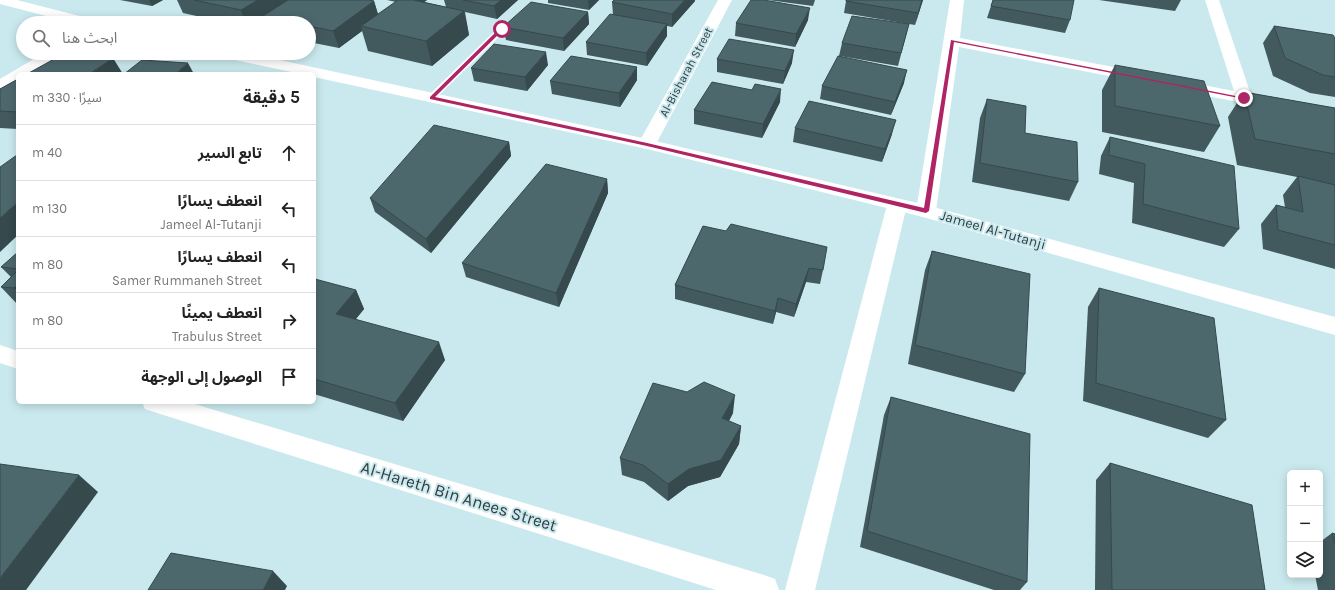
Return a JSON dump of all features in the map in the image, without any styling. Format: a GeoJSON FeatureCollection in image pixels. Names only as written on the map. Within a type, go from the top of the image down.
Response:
{"type":"FeatureCollection","features":[{"type":"Feature","properties":{"kind":"street"},"geometry":{"type":"LineString","coordinates":[[0,0],[63,16]]}},
{"type":"Feature","properties":{"kind":"street","name":"Al-Bisharah Street"},"geometry":{"type":"LineString","coordinates":[[647,144],[725,0]]}},
{"type":"Feature","properties":{"kind":"street"},"geometry":{"type":"LineString","coordinates":[[926,211],[957,0]]}},
{"type":"Feature","properties":{"kind":"street"},"geometry":{"type":"LineString","coordinates":[[1212,0],[1244,98]]}},
{"type":"Feature","properties":{"kind":"street"},"geometry":{"type":"LineString","coordinates":[[952,41],[1282,105]]}},
{"type":"Feature","properties":{"kind":"street"},"geometry":{"type":"LineString","coordinates":[[22,72],[42,60]]}},
{"type":"Feature","properties":{"kind":"street","name":"Jameel Al-Tutanji"},"geometry":{"type":"LineString","coordinates":[[258,60],[313,72]]}},
{"type":"Feature","properties":{"kind":"street","name":"Jameel Al-Tutanji"},"geometry":{"type":"LineString","coordinates":[[316,73],[647,144],[926,211],[1335,326]]}},
{"type":"Feature","properties":{"kind":"street"},"geometry":{"type":"LineString","coordinates":[[0,86],[16,76]]}},
{"type":"Feature","properties":{"kind":"street"},"geometry":{"type":"LineString","coordinates":[[800,590],[897,204]]}},
{"type":"Feature","properties":{"kind":"street"},"geometry":{"type":"LineString","coordinates":[[0,354],[16,359]]}},
{"type":"Feature","properties":{"kind":"street","name":"Al-Hareth Bin Anees Street"},"geometry":{"type":"LineString","coordinates":[[160,404],[764,590]]}},
{"type":"Feature","properties":{"kind":"lane"},"geometry":{"type":"LineString","coordinates":[[431,98],[502,29]]}},
{"type":"Feature","properties":{"kind":"building"},"geometry":{"type":"Polygon","coordinates":[[[194,0],[258,0],[241,10],[194,0]]]}},
{"type":"Feature","properties":{"kind":"building"},"geometry":{"type":"Polygon","coordinates":[[[288,0],[374,1],[333,31],[316,27],[316,16],[263,16],[288,0]]]}},
{"type":"Feature","properties":{"kind":"building"},"geometry":{"type":"Polygon","coordinates":[[[398,0],[413,0],[464,11],[426,41],[361,26],[398,0]]]}},
{"type":"Feature","properties":{"kind":"building"},"geometry":{"type":"Polygon","coordinates":[[[463,0],[501,0],[494,6],[463,0]]]}},
{"type":"Feature","properties":{"kind":"building"},"geometry":{"type":"Polygon","coordinates":[[[614,0],[685,0],[672,14],[612,2],[614,0]]]}},
{"type":"Feature","properties":{"kind":"building"},"geometry":{"type":"Polygon","coordinates":[[[751,0],[764,0],[810,8],[796,34],[736,23],[751,0]]]}},
{"type":"Feature","properties":{"kind":"building"},"geometry":{"type":"Polygon","coordinates":[[[846,0],[922,0],[918,13],[846,0]]]}},
{"type":"Feature","properties":{"kind":"building"},"geometry":{"type":"Polygon","coordinates":[[[993,0],[1074,0],[1070,20],[991,6],[993,0]]]}},
{"type":"Feature","properties":{"kind":"building"},"geometry":{"type":"Polygon","coordinates":[[[531,2],[588,12],[563,38],[503,27],[531,2]]]}},
{"type":"Feature","properties":{"kind":"building"},"geometry":{"type":"Polygon","coordinates":[[[610,14],[667,24],[646,53],[586,42],[610,14]]]}},
{"type":"Feature","properties":{"kind":"building"},"geometry":{"type":"Polygon","coordinates":[[[852,16],[909,24],[901,53],[842,43],[852,16]]]}},
{"type":"Feature","properties":{"kind":"building"},"geometry":{"type":"Polygon","coordinates":[[[1274,26],[1333,35],[1335,38],[1335,77],[1323,75],[1285,58],[1274,26]]]}},
{"type":"Feature","properties":{"kind":"building"},"geometry":{"type":"Polygon","coordinates":[[[729,39],[794,50],[785,71],[717,59],[729,39]]]}},
{"type":"Feature","properties":{"kind":"building"},"geometry":{"type":"Polygon","coordinates":[[[494,44],[546,52],[525,77],[471,68],[494,44]]]}},
{"type":"Feature","properties":{"kind":"building"},"geometry":{"type":"Polygon","coordinates":[[[571,56],[637,67],[619,93],[550,81],[571,56]]]}},
{"type":"Feature","properties":{"kind":"building"},"geometry":{"type":"Polygon","coordinates":[[[838,56],[907,70],[895,102],[822,86],[838,56]]]}},
{"type":"Feature","properties":{"kind":"building"},"geometry":{"type":"Polygon","coordinates":[[[52,60],[110,60],[92,72],[31,72],[52,60]]]}},
{"type":"Feature","properties":{"kind":"building"},"geometry":{"type":"Polygon","coordinates":[[[142,60],[188,63],[177,72],[127,72],[142,60]]]}},
{"type":"Feature","properties":{"kind":"building"},"geometry":{"type":"Polygon","coordinates":[[[1115,65],[1204,81],[1220,126],[1115,106],[1115,65]]]}},
{"type":"Feature","properties":{"kind":"building"},"geometry":{"type":"Polygon","coordinates":[[[16,80],[16,112],[0,111],[0,89],[16,80]]]}},
{"type":"Feature","properties":{"kind":"building"},"geometry":{"type":"Polygon","coordinates":[[[712,82],[752,90],[755,84],[781,89],[763,124],[694,110],[712,82]]]}},
{"type":"Feature","properties":{"kind":"building"},"geometry":{"type":"Polygon","coordinates":[[[1244,92],[1335,108],[1335,154],[1255,139],[1244,92]]]}},
{"type":"Feature","properties":{"kind":"building"},"geometry":{"type":"Polygon","coordinates":[[[987,99],[1026,106],[1025,133],[1077,142],[1078,182],[980,163],[987,99]]]}},
{"type":"Feature","properties":{"kind":"building"},"geometry":{"type":"Polygon","coordinates":[[[809,101],[896,120],[885,149],[795,128],[809,101]]]}},
{"type":"Feature","properties":{"kind":"building"},"geometry":{"type":"Polygon","coordinates":[[[434,125],[509,142],[426,239],[370,198],[434,125]]]}},
{"type":"Feature","properties":{"kind":"building"},"geometry":{"type":"Polygon","coordinates":[[[1110,137],[1234,166],[1239,229],[1143,204],[1145,164],[1109,155],[1110,137]]]}},
{"type":"Feature","properties":{"kind":"building"},"geometry":{"type":"Polygon","coordinates":[[[16,156],[16,204],[0,218],[0,167],[16,156]]]}},
{"type":"Feature","properties":{"kind":"building"},"geometry":{"type":"Polygon","coordinates":[[[546,164],[607,179],[556,293],[462,263],[546,164]]]}},
{"type":"Feature","properties":{"kind":"building"},"geometry":{"type":"Polygon","coordinates":[[[1298,176],[1335,185],[1335,245],[1278,230],[1276,205],[1303,212],[1298,176]]]}},
{"type":"Feature","properties":{"kind":"building"},"geometry":{"type":"Polygon","coordinates":[[[731,224],[827,247],[823,270],[809,268],[796,304],[778,298],[775,311],[675,285],[703,226],[726,231],[731,224]]]}},
{"type":"Feature","properties":{"kind":"building"},"geometry":{"type":"Polygon","coordinates":[[[932,251],[1030,274],[1025,374],[915,345],[932,251]]]}},
{"type":"Feature","properties":{"kind":"building"},"geometry":{"type":"Polygon","coordinates":[[[16,254],[16,269],[1,267],[16,254]]]}},
{"type":"Feature","properties":{"kind":"building"},"geometry":{"type":"Polygon","coordinates":[[[16,272],[16,286],[14,288],[1,287],[16,272]]]}},
{"type":"Feature","properties":{"kind":"building"},"geometry":{"type":"Polygon","coordinates":[[[316,279],[356,290],[336,314],[439,342],[395,403],[316,380],[316,279]]]}},
{"type":"Feature","properties":{"kind":"building"},"geometry":{"type":"Polygon","coordinates":[[[1099,288],[1214,318],[1226,420],[1096,383],[1099,288]]]}},
{"type":"Feature","properties":{"kind":"building"},"geometry":{"type":"Polygon","coordinates":[[[704,382],[735,395],[722,418],[741,426],[721,460],[689,469],[668,484],[643,465],[620,458],[653,383],[687,392],[704,382]]]}},
{"type":"Feature","properties":{"kind":"building"},"geometry":{"type":"Polygon","coordinates":[[[891,397],[1030,434],[1027,582],[867,531],[891,397]]]}},
{"type":"Feature","properties":{"kind":"building"},"geometry":{"type":"Polygon","coordinates":[[[1110,463],[1252,505],[1265,590],[1112,590],[1110,463]]]}},
{"type":"Feature","properties":{"kind":"building"},"geometry":{"type":"Polygon","coordinates":[[[0,464],[79,475],[0,578],[0,464]]]}},
{"type":"Feature","properties":{"kind":"building"},"geometry":{"type":"Polygon","coordinates":[[[1332,533],[1335,534],[1335,544],[1332,533]]]}},
{"type":"Feature","properties":{"kind":"building"},"geometry":{"type":"Polygon","coordinates":[[[171,553],[273,571],[263,590],[148,590],[171,553]]]}},
{"type":"Feature","properties":{"kind":"route"},"geometry":{"type":"LineString","coordinates":[[502,29],[431,98],[647,144],[926,211],[952,41],[1244,98]]}}]}
